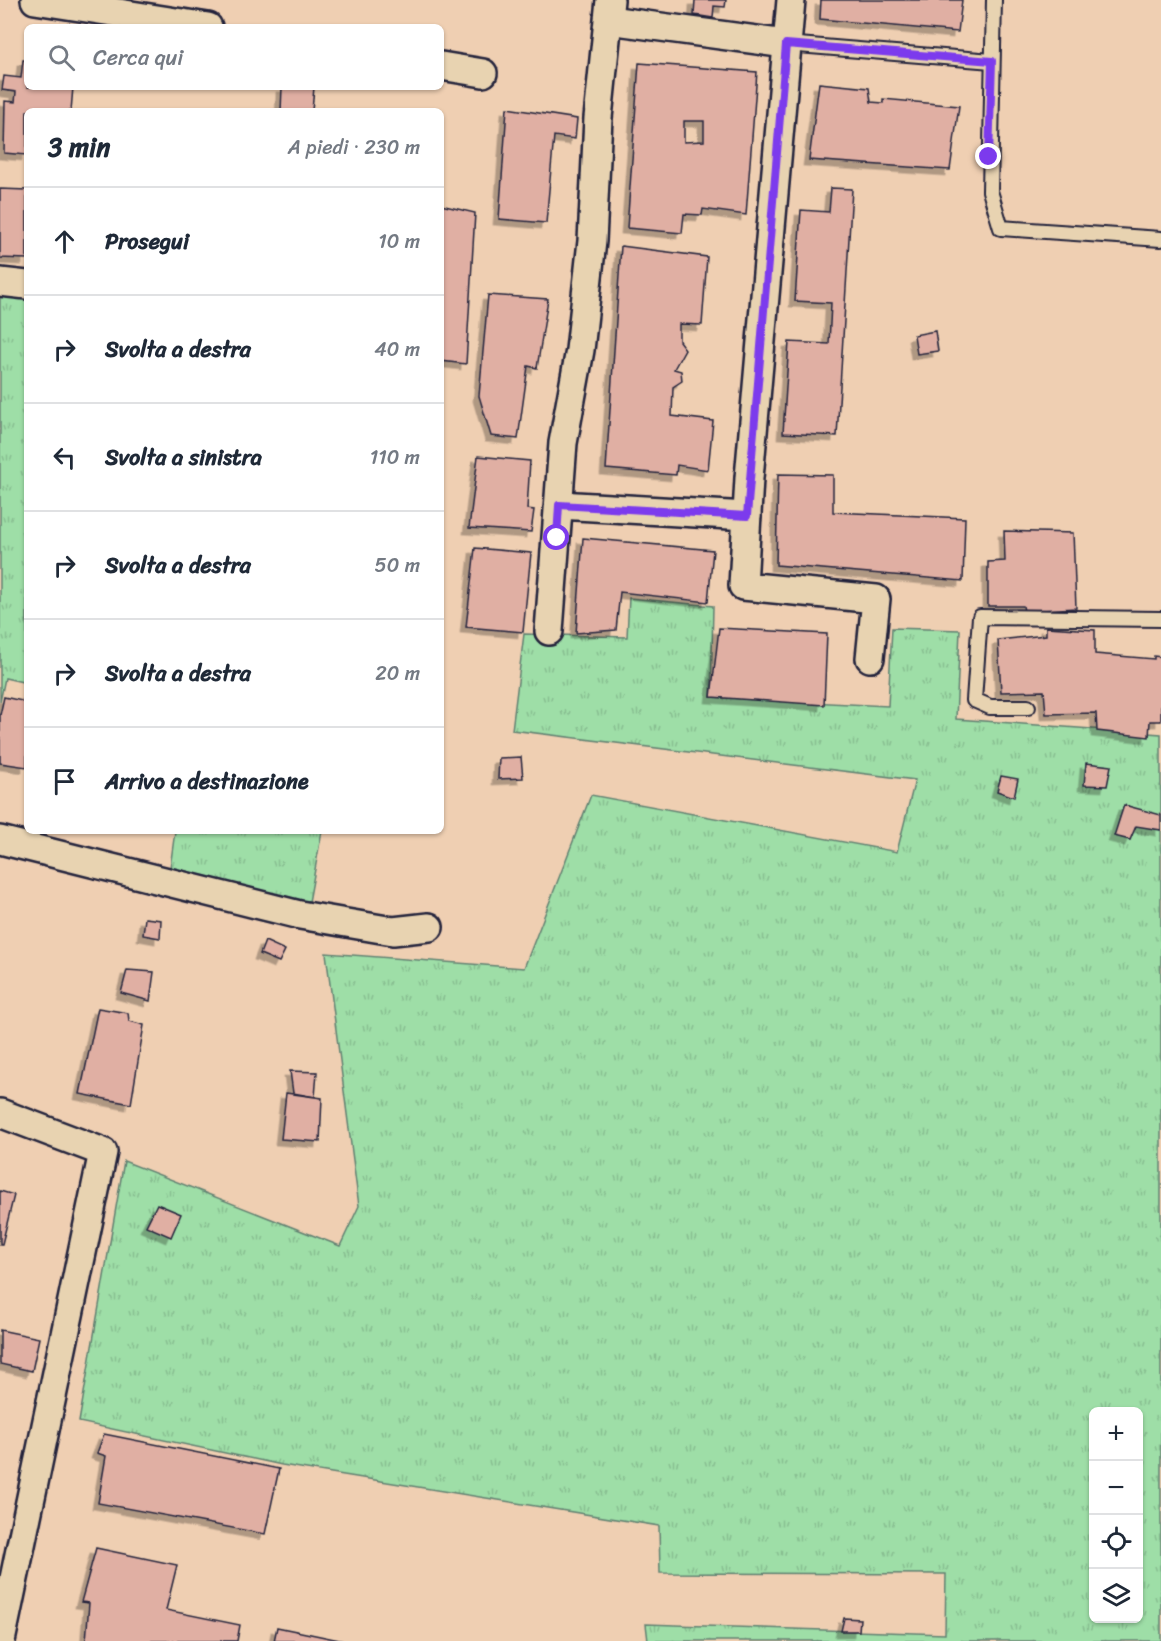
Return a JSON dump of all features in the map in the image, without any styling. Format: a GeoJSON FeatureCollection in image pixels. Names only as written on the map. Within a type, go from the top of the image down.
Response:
{"type":"FeatureCollection","features":[{"type":"Feature","properties":{"kind":"street"},"geometry":{"type":"LineString","coordinates":[[35,0],[189,24]]}},
{"type":"Feature","properties":{"kind":"street"},"geometry":{"type":"LineString","coordinates":[[791,0],[743,586],[876,599],[870,658]]}},
{"type":"Feature","properties":{"kind":"street"},"geometry":{"type":"LineString","coordinates":[[549,631],[563,443],[580,350],[592,241],[598,118],[610,10],[786,44]]}},
{"type":"Feature","properties":{"kind":"street"},"geometry":{"type":"LineString","coordinates":[[444,66],[483,72]]}},
{"type":"Feature","properties":{"kind":"street"},"geometry":{"type":"LineString","coordinates":[[0,282],[24,285]]}},
{"type":"Feature","properties":{"kind":"street"},"geometry":{"type":"LineString","coordinates":[[559,505],[747,516]]}},
{"type":"Feature","properties":{"kind":"street"},"geometry":{"type":"LineString","coordinates":[[0,840],[300,915],[393,931],[429,927]]}},
{"type":"Feature","properties":{"kind":"street"},"geometry":{"type":"LineString","coordinates":[[0,1113],[102,1152],[1,1641]]}},
{"type":"Feature","properties":{"kind":"lane"},"geometry":{"type":"LineString","coordinates":[[994,0],[990,191],[1001,228],[1161,239]]}},
{"type":"Feature","properties":{"kind":"lane"},"geometry":{"type":"LineString","coordinates":[[786,44],[992,61]]}},
{"type":"Feature","properties":{"kind":"lane"},"geometry":{"type":"LineString","coordinates":[[1028,707],[990,707],[974,700],[980,617],[1161,618]]}},
{"type":"Feature","properties":{"kind":"green space"},"geometry":{"type":"Polygon","coordinates":[[[0,292],[24,294],[24,682],[5,678],[0,702],[0,292]]]}},
{"type":"Feature","properties":{"kind":"green space"},"geometry":{"type":"Polygon","coordinates":[[[629,598],[713,606],[711,697],[888,706],[892,628],[960,630],[956,719],[1161,734],[1161,1641],[648,1641],[646,1624],[945,1634],[946,1574],[660,1573],[659,1526],[282,1465],[79,1422],[124,1161],[340,1246],[359,1206],[326,953],[524,968],[591,795],[897,852],[915,780],[512,730],[524,634],[627,637],[629,598]]]}},
{"type":"Feature","properties":{"kind":"green space"},"geometry":{"type":"Polygon","coordinates":[[[175,834],[321,834],[309,902],[170,868],[175,834]]]}},
{"type":"Feature","properties":{"kind":"building"},"geometry":{"type":"Polygon","coordinates":[[[695,0],[726,0],[725,7],[714,6],[713,18],[694,15],[695,0]]]}},
{"type":"Feature","properties":{"kind":"building"},"geometry":{"type":"Polygon","coordinates":[[[821,0],[962,0],[958,32],[820,19],[821,0]]]}},
{"type":"Feature","properties":{"kind":"building"},"geometry":{"type":"Polygon","coordinates":[[[24,60],[24,90],[73,90],[71,108],[24,108],[24,155],[4,153],[5,101],[15,102],[16,92],[2,90],[4,76],[21,78],[24,60]]]}},
{"type":"Feature","properties":{"kind":"building"},"geometry":{"type":"Polygon","coordinates":[[[639,63],[757,72],[746,215],[703,209],[702,215],[684,214],[682,233],[627,228],[639,63]],[[684,121],[684,142],[704,141],[704,121],[684,121]]]}},
{"type":"Feature","properties":{"kind":"building"},"geometry":{"type":"Polygon","coordinates":[[[819,83],[869,88],[871,102],[883,103],[883,99],[959,106],[950,170],[809,160],[819,83]]]}},
{"type":"Feature","properties":{"kind":"building"},"geometry":{"type":"Polygon","coordinates":[[[282,90],[314,90],[312,108],[281,108],[282,90]]]}},
{"type":"Feature","properties":{"kind":"building"},"geometry":{"type":"Polygon","coordinates":[[[507,108],[577,119],[575,139],[554,136],[546,223],[499,219],[507,108]]]}},
{"type":"Feature","properties":{"kind":"building"},"geometry":{"type":"Polygon","coordinates":[[[831,188],[852,189],[837,436],[783,433],[789,342],[829,344],[831,303],[795,301],[801,210],[829,212],[831,188]]]}},
{"type":"Feature","properties":{"kind":"building"},"geometry":{"type":"Polygon","coordinates":[[[0,189],[24,190],[24,259],[0,258],[0,189]]]}},
{"type":"Feature","properties":{"kind":"building"},"geometry":{"type":"Polygon","coordinates":[[[444,206],[475,213],[466,364],[444,361],[444,206]]]}},
{"type":"Feature","properties":{"kind":"building"},"geometry":{"type":"Polygon","coordinates":[[[621,246],[707,257],[702,325],[679,324],[679,341],[685,349],[674,369],[681,371],[682,381],[673,387],[672,416],[713,421],[708,470],[677,465],[676,475],[606,469],[621,246]]]}},
{"type":"Feature","properties":{"kind":"building"},"geometry":{"type":"Polygon","coordinates":[[[488,295],[548,299],[537,368],[528,366],[518,439],[491,436],[479,396],[488,295]]]}},
{"type":"Feature","properties":{"kind":"building"},"geometry":{"type":"Polygon","coordinates":[[[935,331],[938,351],[917,354],[914,335],[935,331]]]}},
{"type":"Feature","properties":{"kind":"building"},"geometry":{"type":"Polygon","coordinates":[[[478,456],[530,461],[527,509],[534,510],[531,532],[469,528],[478,456]]]}},
{"type":"Feature","properties":{"kind":"building"},"geometry":{"type":"Polygon","coordinates":[[[778,474],[833,475],[833,512],[965,518],[963,581],[776,565],[778,474]]]}},
{"type":"Feature","properties":{"kind":"building"},"geometry":{"type":"Polygon","coordinates":[[[1004,531],[1073,533],[1076,608],[1024,611],[1023,606],[988,606],[988,562],[1005,561],[1004,531]]]}},
{"type":"Feature","properties":{"kind":"building"},"geometry":{"type":"Polygon","coordinates":[[[583,538],[713,550],[708,602],[620,592],[616,630],[576,633],[583,538]]]}},
{"type":"Feature","properties":{"kind":"building"},"geometry":{"type":"Polygon","coordinates":[[[475,548],[531,553],[523,632],[466,627],[475,548]]]}},
{"type":"Feature","properties":{"kind":"building"},"geometry":{"type":"Polygon","coordinates":[[[1046,627],[1095,630],[1095,654],[1154,659],[1154,656],[1161,657],[1161,721],[1150,721],[1149,737],[1097,731],[1096,713],[1046,714],[1044,691],[1001,692],[998,640],[1046,635],[1046,627]]]}},
{"type":"Feature","properties":{"kind":"building"},"geometry":{"type":"Polygon","coordinates":[[[719,628],[827,634],[824,705],[711,697],[719,628]]]}},
{"type":"Feature","properties":{"kind":"building"},"geometry":{"type":"Polygon","coordinates":[[[4,697],[24,701],[24,767],[0,763],[0,715],[4,697]]]}},
{"type":"Feature","properties":{"kind":"building"},"geometry":{"type":"Polygon","coordinates":[[[521,757],[523,778],[498,779],[499,758],[521,757]]]}},
{"type":"Feature","properties":{"kind":"building"},"geometry":{"type":"Polygon","coordinates":[[[1086,763],[1111,766],[1107,786],[1084,785],[1086,763]]]}},
{"type":"Feature","properties":{"kind":"building"},"geometry":{"type":"Polygon","coordinates":[[[1001,776],[1018,779],[1014,797],[997,791],[1001,776]]]}},
{"type":"Feature","properties":{"kind":"building"},"geometry":{"type":"Polygon","coordinates":[[[1124,805],[1161,815],[1161,830],[1136,826],[1130,840],[1114,836],[1124,805]]]}},
{"type":"Feature","properties":{"kind":"building"},"geometry":{"type":"Polygon","coordinates":[[[145,918],[161,920],[160,938],[143,935],[145,918]]]}},
{"type":"Feature","properties":{"kind":"building"},"geometry":{"type":"Polygon","coordinates":[[[265,941],[285,950],[279,962],[260,954],[265,941]]]}},
{"type":"Feature","properties":{"kind":"building"},"geometry":{"type":"Polygon","coordinates":[[[127,970],[154,972],[150,1001],[121,993],[127,970]]]}},
{"type":"Feature","properties":{"kind":"building"},"geometry":{"type":"Polygon","coordinates":[[[98,1008],[128,1013],[129,1021],[144,1025],[131,1104],[80,1094],[98,1008]]]}},
{"type":"Feature","properties":{"kind":"building"},"geometry":{"type":"Polygon","coordinates":[[[290,1071],[317,1072],[315,1097],[293,1093],[290,1071]]]}},
{"type":"Feature","properties":{"kind":"building"},"geometry":{"type":"Polygon","coordinates":[[[286,1093],[322,1098],[320,1142],[281,1139],[286,1093]]]}},
{"type":"Feature","properties":{"kind":"building"},"geometry":{"type":"Polygon","coordinates":[[[0,1191],[14,1195],[2,1244],[0,1244],[0,1191]]]}},
{"type":"Feature","properties":{"kind":"building"},"geometry":{"type":"Polygon","coordinates":[[[157,1204],[181,1214],[171,1237],[146,1226],[157,1204]]]}},
{"type":"Feature","properties":{"kind":"building"},"geometry":{"type":"Polygon","coordinates":[[[0,1330],[39,1338],[32,1371],[0,1364],[0,1330]]]}},
{"type":"Feature","properties":{"kind":"building"},"geometry":{"type":"Polygon","coordinates":[[[104,1434],[279,1469],[265,1534],[98,1503],[106,1456],[97,1453],[104,1434]]]}},
{"type":"Feature","properties":{"kind":"building"},"geometry":{"type":"Polygon","coordinates":[[[96,1548],[177,1565],[166,1610],[240,1625],[237,1641],[86,1641],[89,1603],[81,1602],[96,1548]]]}},
{"type":"Feature","properties":{"kind":"building"},"geometry":{"type":"Polygon","coordinates":[[[844,1618],[860,1619],[859,1631],[841,1631],[844,1618]]]}},
{"type":"Feature","properties":{"kind":"building"},"geometry":{"type":"Polygon","coordinates":[[[277,1627],[344,1641],[274,1641],[277,1627]]]}},
{"type":"Feature","properties":{"kind":"route"},"geometry":{"type":"LineString","coordinates":[[557,538],[559,505],[747,516],[748,478],[786,44],[992,61],[989,157]]}}]}
